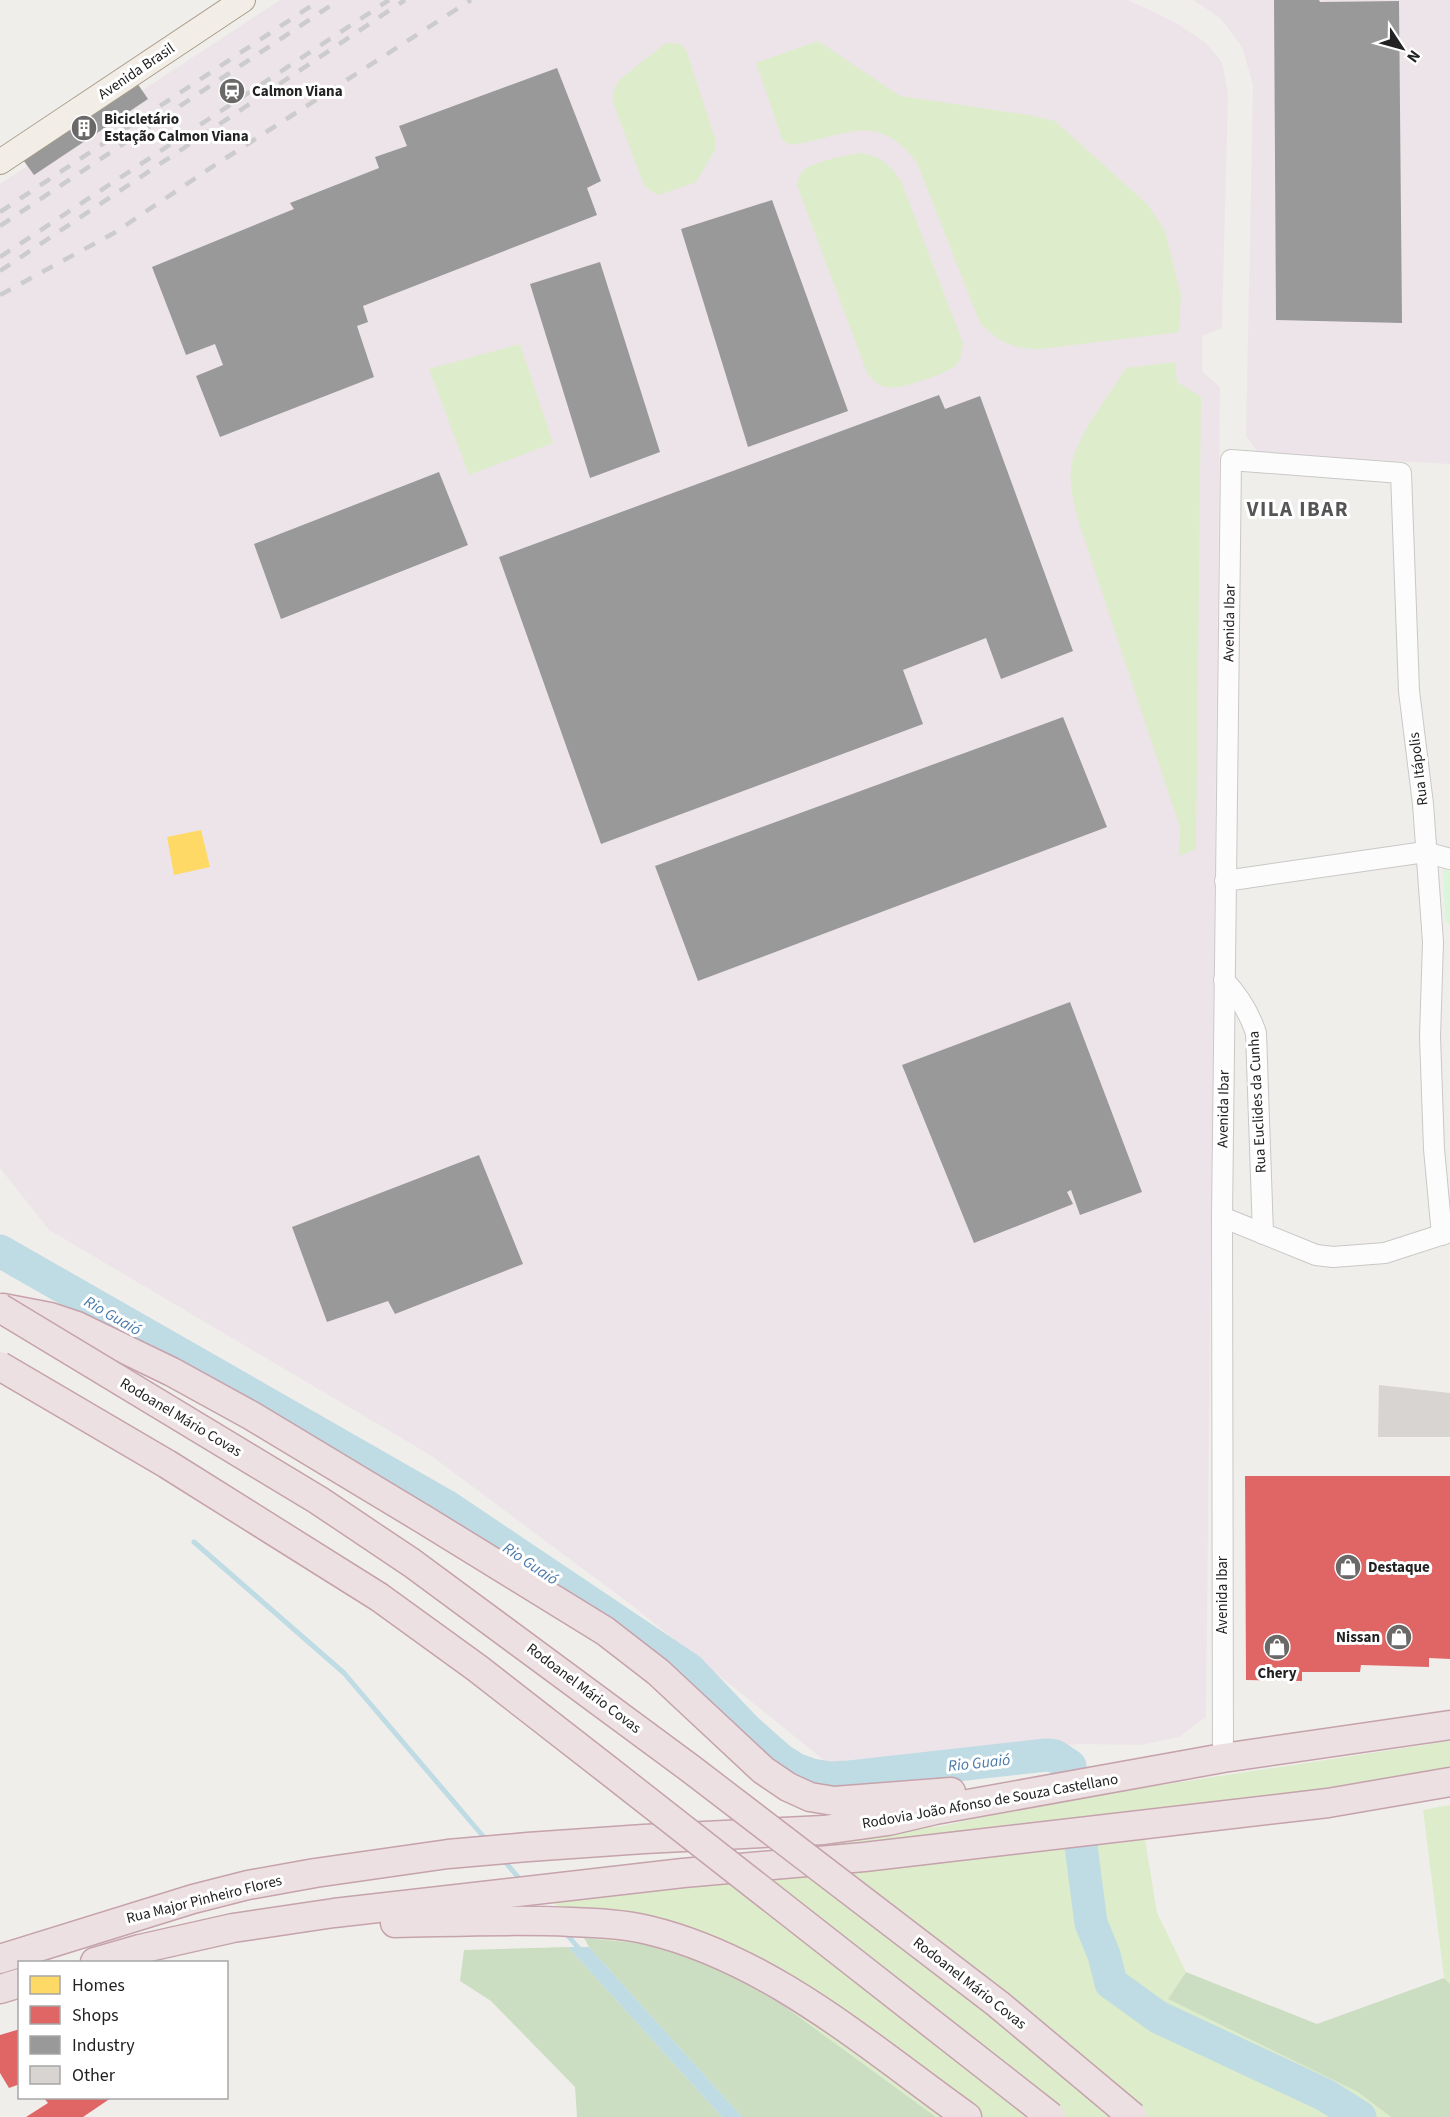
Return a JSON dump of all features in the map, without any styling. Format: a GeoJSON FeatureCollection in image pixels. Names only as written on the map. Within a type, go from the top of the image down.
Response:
{"type":"FeatureCollection","features":[{"type":"Feature","properties":{"kind":"highway"},"geometry":{"type":"LineString","coordinates":[[0,1308],[50,1317],[77,1326],[172,1372],[252,1416],[423,1519],[605,1631],[658,1672],[763,1770],[788,1787],[810,1797],[834,1801],[856,1801],[923,1793],[1055,1788]]}},
{"type":"Feature","properties":{"kind":"highway","name":"Rodoanel Mário Covas"},"geometry":{"type":"LineString","coordinates":[[0,1308],[318,1500],[412,1563],[692,1769],[961,1975],[1133,2117]]}},
{"type":"Feature","properties":{"kind":"highway"},"geometry":{"type":"LineString","coordinates":[[0,1366],[167,1464],[379,1597],[552,1726],[1051,2117]]}},
{"type":"Feature","properties":{"kind":"highway","name":"Rodovia João Afonso de Souza Castellano"},"geometry":{"type":"LineString","coordinates":[[448,1854],[644,1839],[824,1830],[888,1821],[1222,1758],[1450,1725]]}},
{"type":"Feature","properties":{"kind":"highway"},"geometry":{"type":"LineString","coordinates":[[499,1908],[549,1888],[683,1873],[864,1857],[1328,1803],[1450,1782]]}},
{"type":"Feature","properties":{"kind":"highway","name":"Rua Major Pinheiro Flores"},"geometry":{"type":"LineString","coordinates":[[0,1959],[156,1909],[248,1885],[448,1854]]}},
{"type":"Feature","properties":{"kind":"highway"},"geometry":{"type":"LineString","coordinates":[[98,1961],[204,1935],[334,1913],[499,1908],[647,1930],[694,1944],[739,1963],[820,2012],[967,2117]]}},
{"type":"Feature","properties":{"kind":"highway"},"geometry":{"type":"LineString","coordinates":[[0,1989],[18,1984]]}},
{"type":"Feature","properties":{"kind":"main road","name":"Avenida Brasil"},"geometry":{"type":"LineString","coordinates":[[0,162],[243,0]]}},
{"type":"Feature","properties":{"kind":"street","name":"Rua Itápolis"},"geometry":{"type":"LineString","coordinates":[[1231,460],[1401,473],[1409,691],[1423,804],[1425,852],[1441,942],[1430,1037],[1434,1149],[1446,1234]]}},
{"type":"Feature","properties":{"kind":"street","name":"Avenida Ibar"},"geometry":{"type":"LineString","coordinates":[[1222,1758],[1222,1217],[1231,460]]}},
{"type":"Feature","properties":{"kind":"street"},"geometry":{"type":"LineString","coordinates":[[1225,881],[1425,852],[1450,859]]}},
{"type":"Feature","properties":{"kind":"street","name":"Rua Euclides da Cunha"},"geometry":{"type":"LineString","coordinates":[[1224,980],[1250,1015],[1256,1033],[1263,1234]]}},
{"type":"Feature","properties":{"kind":"street"},"geometry":{"type":"LineString","coordinates":[[1222,1217],[1316,1255],[1333,1257],[1385,1253],[1446,1234]]}},
{"type":"Feature","properties":{"kind":"shaded area"},"geometry":{"type":"Polygon","coordinates":[[[280,0],[1128,0],[1175,22],[1206,43],[1222,62],[1228,93],[1222,328],[1202,336],[1202,371],[1220,387],[1206,1717],[1179,1737],[1141,1745],[1079,1744],[835,1769],[634,1607],[430,1455],[49,1230],[0,1168],[0,184],[280,0]]]}},
{"type":"Feature","properties":{"kind":"shaded area"},"geometry":{"type":"Polygon","coordinates":[[[1193,0],[1450,0],[1450,464],[1259,454],[1246,436],[1253,85],[1242,47],[1220,18],[1193,0]]]}},
{"type":"Feature","properties":{"kind":"green space"},"geometry":{"type":"Polygon","coordinates":[[[818,41],[900,96],[1055,121],[1148,205],[1165,231],[1181,295],[1179,332],[1041,349],[1022,348],[994,336],[980,323],[917,163],[902,146],[888,136],[874,131],[844,133],[792,145],[783,141],[756,63],[818,41]]]}},
{"type":"Feature","properties":{"kind":"green space"},"geometry":{"type":"Polygon","coordinates":[[[666,43],[680,44],[686,50],[716,141],[715,150],[696,182],[659,195],[644,185],[614,105],[613,93],[619,80],[666,43]]]}},
{"type":"Feature","properties":{"kind":"green space"},"geometry":{"type":"Polygon","coordinates":[[[860,153],[884,162],[901,181],[963,343],[961,358],[951,369],[900,387],[882,386],[867,373],[797,185],[798,179],[807,168],[830,159],[860,153]]]}},
{"type":"Feature","properties":{"kind":"green space"},"geometry":{"type":"Polygon","coordinates":[[[520,344],[553,443],[469,475],[429,369],[520,344]]]}},
{"type":"Feature","properties":{"kind":"green space"},"geometry":{"type":"Polygon","coordinates":[[[1175,362],[1177,382],[1201,397],[1196,849],[1179,856],[1180,828],[1080,526],[1070,478],[1072,462],[1081,439],[1126,368],[1175,362]]]}},
{"type":"Feature","properties":{"kind":"green space"},"geometry":{"type":"Polygon","coordinates":[[[1443,868],[1450,872],[1450,926],[1445,920],[1443,868]]]}},
{"type":"Feature","properties":{"kind":"green space"},"geometry":{"type":"Polygon","coordinates":[[[1450,1741],[1450,1773],[1385,1786],[835,1848],[817,1838],[942,1826],[1043,1803],[1450,1741]]]}},
{"type":"Feature","properties":{"kind":"green space"},"geometry":{"type":"Polygon","coordinates":[[[1450,1805],[1450,1984],[1444,1978],[1423,1810],[1450,1805]]]}},
{"type":"Feature","properties":{"kind":"green space"},"geometry":{"type":"Polygon","coordinates":[[[1145,1839],[1157,1913],[1186,1972],[1168,1999],[1359,2092],[1391,2117],[936,2117],[784,2006],[647,1944],[584,1938],[553,1901],[1145,1839]]]}},
{"type":"Feature","properties":{"kind":"green space"},"geometry":{"type":"Polygon","coordinates":[[[584,1938],[647,1944],[693,1958],[734,1977],[784,2006],[936,2117],[742,2117],[589,1947],[584,1938]]]}},
{"type":"Feature","properties":{"kind":"green space"},"geometry":{"type":"Polygon","coordinates":[[[568,1947],[722,2117],[577,2117],[575,2087],[491,2001],[460,1981],[464,1950],[568,1947]]]}},
{"type":"Feature","properties":{"kind":"green space"},"geometry":{"type":"Polygon","coordinates":[[[1186,1972],[1317,2024],[1444,1978],[1450,1984],[1450,2117],[1391,2117],[1358,2092],[1168,1999],[1186,1972]]]}},
{"type":"Feature","properties":{"kind":"water"},"geometry":{"type":"Polygon","coordinates":[[[568,1947],[589,1947],[742,2117],[722,2117],[568,1947]]]}},
{"type":"Feature","properties":{"kind":"building: Homes"},"geometry":{"type":"Polygon","coordinates":[[[201,830],[210,867],[174,875],[167,837],[201,830]]]}},
{"type":"Feature","properties":{"kind":"building: Shops","name":"Destaque"},"geometry":{"type":"Polygon","coordinates":[[[1245,1476],[1450,1476],[1450,1659],[1429,1658],[1429,1667],[1361,1665],[1360,1672],[1302,1672],[1302,1681],[1246,1680],[1245,1476]]]}},
{"type":"Feature","properties":{"kind":"building: Shops"},"geometry":{"type":"Polygon","coordinates":[[[18,2030],[18,2085],[9,2088],[0,2073],[0,2035],[18,2030]]]}},
{"type":"Feature","properties":{"kind":"building: Shops"},"geometry":{"type":"Polygon","coordinates":[[[45,2099],[110,2099],[83,2117],[26,2117],[48,2103],[45,2099]]]}},
{"type":"Feature","properties":{"kind":"building: Industry"},"geometry":{"type":"Polygon","coordinates":[[[1274,0],[1399,1],[1402,323],[1276,320],[1274,0]]]}},
{"type":"Feature","properties":{"kind":"building: Industry"},"geometry":{"type":"Polygon","coordinates":[[[557,68],[601,181],[587,188],[597,215],[363,306],[368,322],[357,326],[374,377],[220,437],[196,376],[223,365],[215,344],[186,355],[152,267],[294,209],[290,203],[379,168],[375,157],[407,146],[399,126],[557,68]]]}},
{"type":"Feature","properties":{"kind":"building: Industry","name":"Bicicletário Estação Calmon Viana"},"geometry":{"type":"Polygon","coordinates":[[[135,80],[148,99],[34,175],[21,157],[135,80]]]}},
{"type":"Feature","properties":{"kind":"building: Industry"},"geometry":{"type":"Polygon","coordinates":[[[772,200],[848,411],[748,447],[681,229],[772,200]]]}},
{"type":"Feature","properties":{"kind":"building: Industry"},"geometry":{"type":"Polygon","coordinates":[[[600,262],[660,452],[590,478],[530,284],[600,262]]]}},
{"type":"Feature","properties":{"kind":"building: Industry"},"geometry":{"type":"Polygon","coordinates":[[[939,395],[945,409],[980,396],[1073,651],[1001,679],[986,638],[903,670],[923,724],[601,844],[499,557],[939,395]]]}},
{"type":"Feature","properties":{"kind":"building: Industry"},"geometry":{"type":"Polygon","coordinates":[[[439,472],[468,545],[281,619],[254,544],[439,472]]]}},
{"type":"Feature","properties":{"kind":"building: Industry"},"geometry":{"type":"Polygon","coordinates":[[[1063,717],[1107,827],[698,981],[655,866],[1063,717]]]}},
{"type":"Feature","properties":{"kind":"building: Industry"},"geometry":{"type":"Polygon","coordinates":[[[1070,1002],[1142,1192],[1080,1215],[1071,1190],[1067,1192],[1073,1204],[974,1243],[902,1065],[1070,1002]]]}},
{"type":"Feature","properties":{"kind":"building: Industry"},"geometry":{"type":"Polygon","coordinates":[[[479,1155],[523,1264],[395,1314],[388,1301],[327,1322],[292,1227],[479,1155]]]}},
{"type":"Feature","properties":{"kind":"building: Other"},"geometry":{"type":"Polygon","coordinates":[[[1379,1385],[1450,1393],[1450,1437],[1378,1437],[1379,1385]]]}},
{"type":"Feature","properties":{"kind":"waterway","name":"Rio Guaió"},"geometry":{"type":"LineString","coordinates":[[0,1251],[446,1506],[690,1670],[746,1729],[781,1760],[795,1769],[830,1778],[850,1777],[1046,1755],[1055,1756],[1070,1766]]}},
{"type":"Feature","properties":{"kind":"waterway"},"geometry":{"type":"LineString","coordinates":[[194,1542],[344,1673],[488,1842]]}},
{"type":"Feature","properties":{"kind":"waterway","name":"Rio Guaió"},"geometry":{"type":"LineString","coordinates":[[1081,1846],[1091,1923],[1104,1955],[1111,1983],[1158,2017],[1325,2095],[1360,2117]]}},
{"type":"Feature","properties":{"kind":"waterway"},"geometry":{"type":"LineString","coordinates":[[502,1858],[523,1883]]}},
{"type":"Feature","properties":{"kind":"waterway"},"geometry":{"type":"LineString","coordinates":[[564,1931],[581,1951]]}},
{"type":"Feature","properties":{"kind":"railway"},"geometry":{"type":"LineString","coordinates":[[0,212],[320,0]]}},
{"type":"Feature","properties":{"kind":"railway"},"geometry":{"type":"LineString","coordinates":[[0,226],[339,0]]}},
{"type":"Feature","properties":{"kind":"railway"},"geometry":{"type":"LineString","coordinates":[[0,257],[389,0]]}},
{"type":"Feature","properties":{"kind":"railway"},"geometry":{"type":"LineString","coordinates":[[0,271],[405,0]]}},
{"type":"Feature","properties":{"kind":"railway"},"geometry":{"type":"LineString","coordinates":[[0,295],[114,233],[471,0]]}},
{"type":"Feature","properties":{"kind":"place","name":"Calmon Viana"},"geometry":{"type":"Point","coordinates":[232,91]}},
{"type":"Feature","properties":{"kind":"place","name":"Bicicletário Estação Calmon Viana"},"geometry":{"type":"Point","coordinates":[84,128]}},
{"type":"Feature","properties":{"kind":"place","name":"Destaque"},"geometry":{"type":"Point","coordinates":[1348,1567]}},
{"type":"Feature","properties":{"kind":"place","name":"Nissan"},"geometry":{"type":"Point","coordinates":[1399,1637]}},
{"type":"Feature","properties":{"kind":"place","name":"Chery"},"geometry":{"type":"Point","coordinates":[1277,1647]}},
{"type":"Feature","properties":{"kind":"district","name":"VILA IBAR"},"geometry":{"type":"Point","coordinates":[1298,509]}}]}
